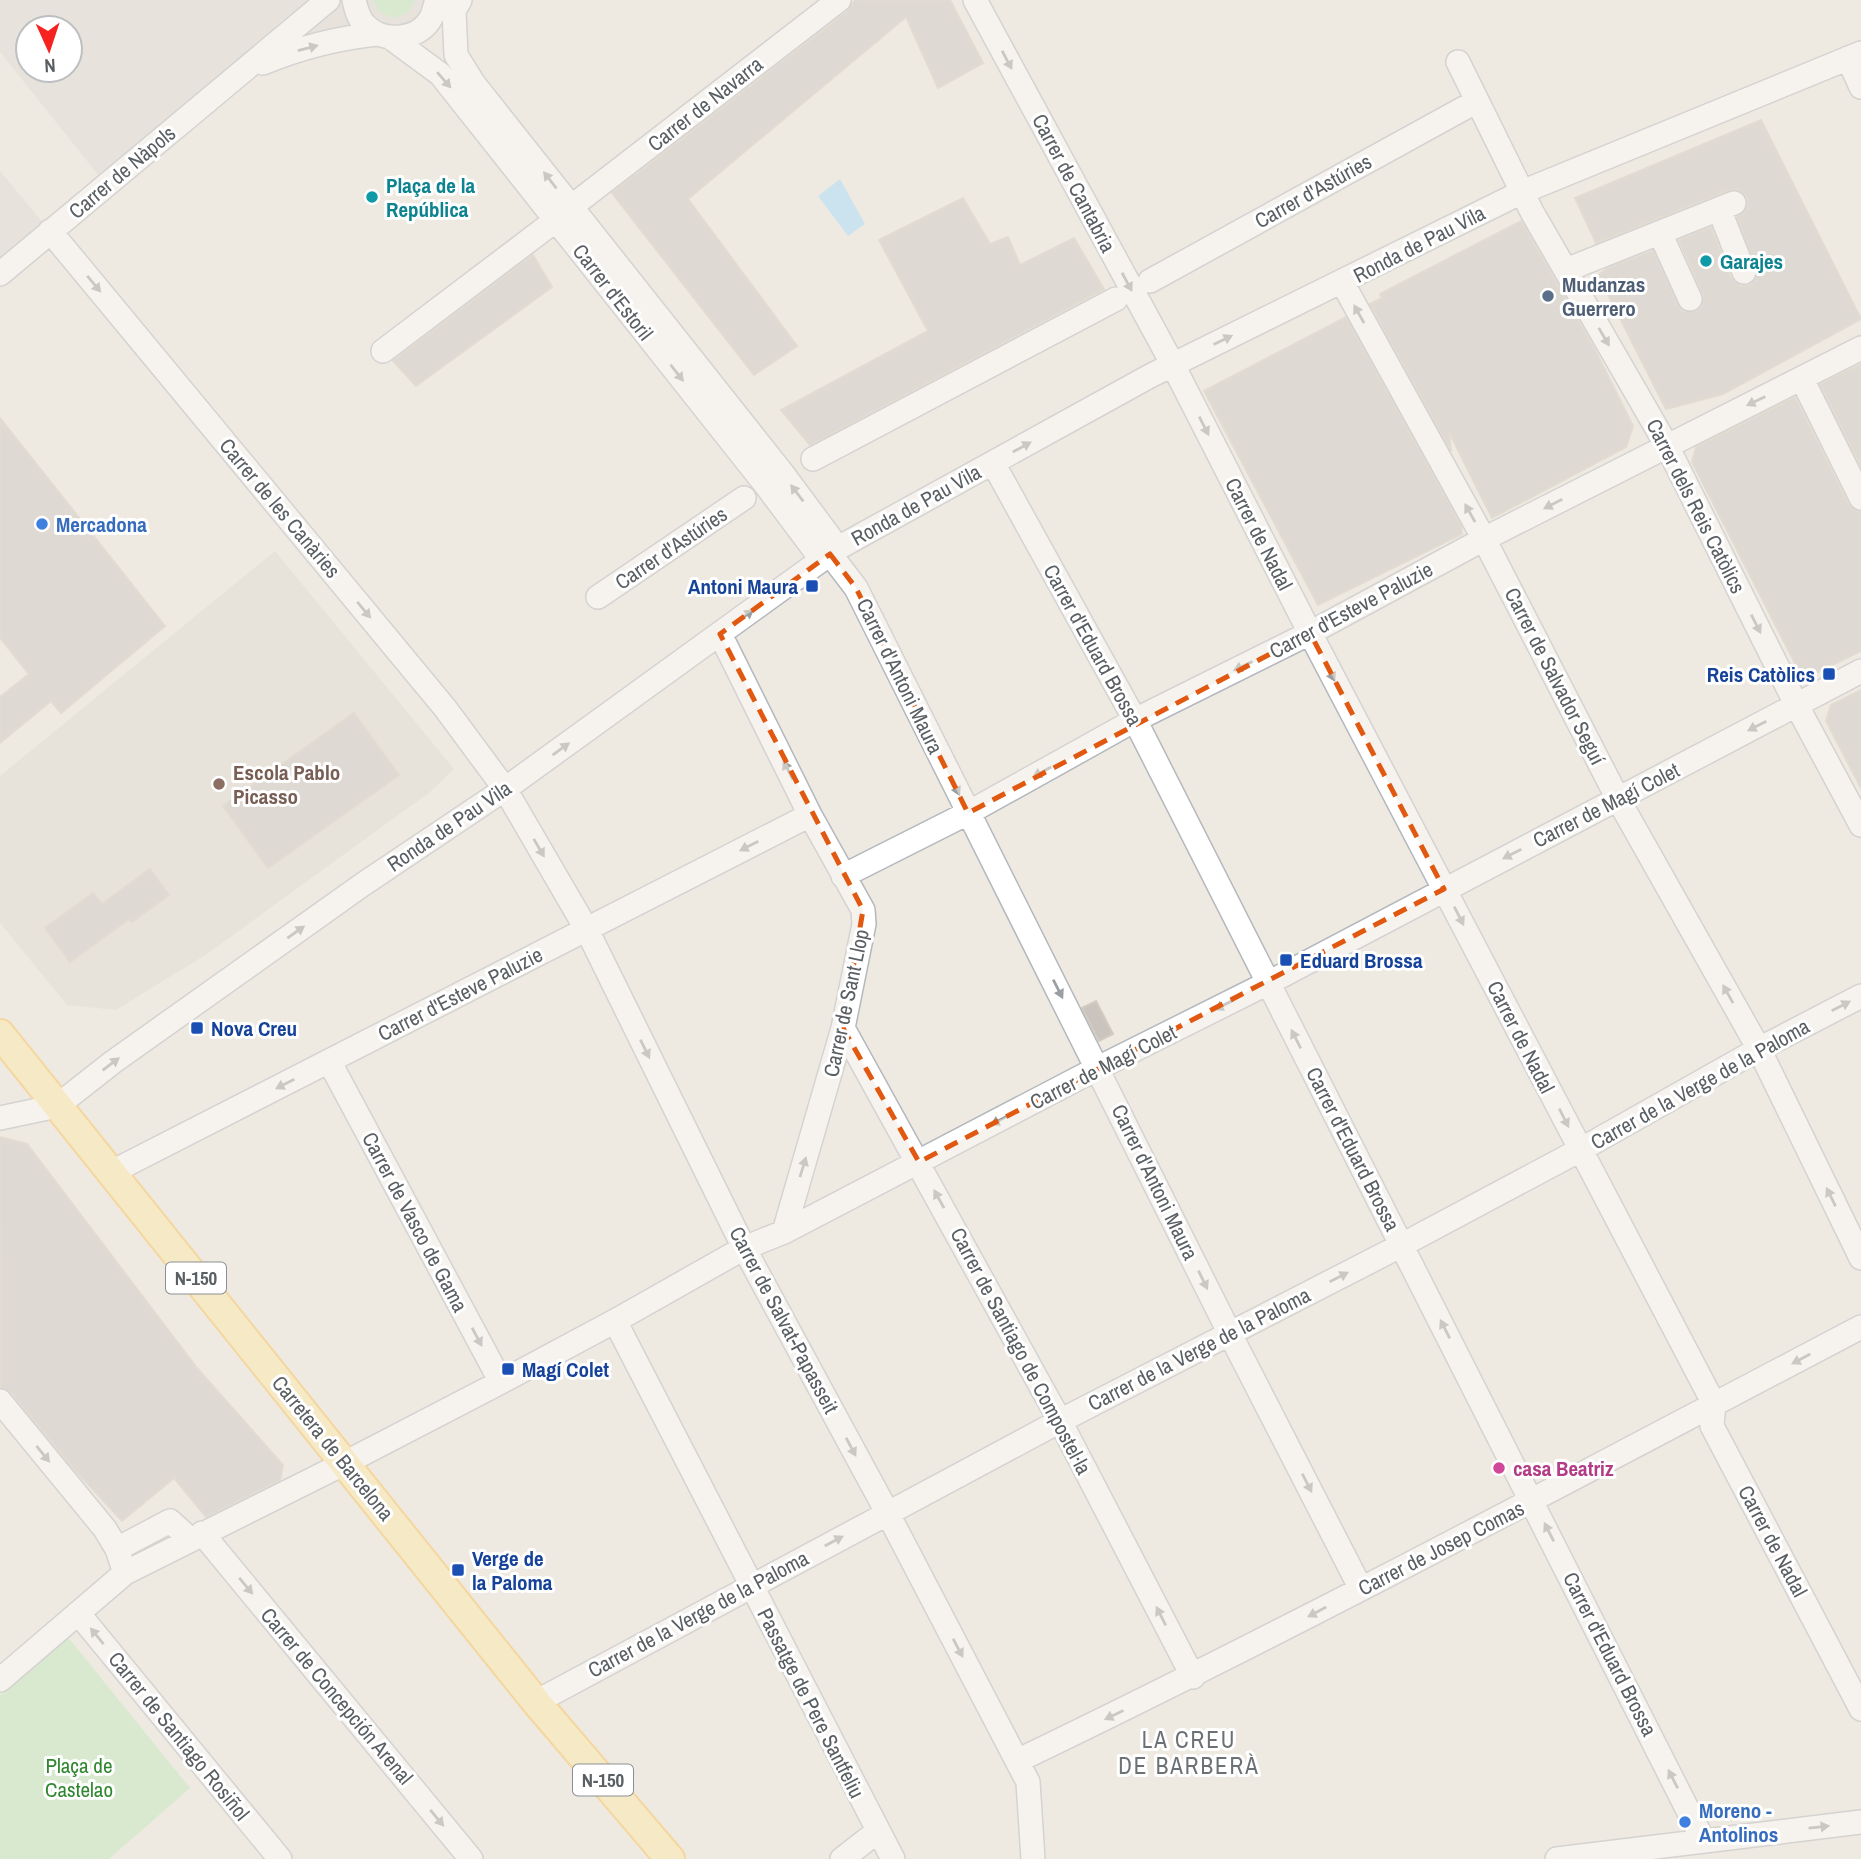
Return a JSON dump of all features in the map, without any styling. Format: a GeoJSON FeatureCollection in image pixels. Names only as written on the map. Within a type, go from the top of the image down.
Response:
{"type":"FeatureCollection","features":[{"type":"Feature","properties":{"kind":"main road","name":"Carretera de Barcelona"},"geometry":{"type":"LineString","coordinates":[[0,1034],[659,1856]]}},
{"type":"Feature","properties":{"kind":"street","name":"Carrer de Nàpols"},"geometry":{"type":"LineString","coordinates":[[0,274],[328,0]]}},
{"type":"Feature","properties":{"kind":"street","name":"Carrer d'Estoril"},"geometry":{"type":"LineString","coordinates":[[354,0],[357,15],[366,26],[440,74],[564,214]]}},
{"type":"Feature","properties":{"kind":"street","name":"Carrer de Navarra"},"geometry":{"type":"LineString","coordinates":[[383,351],[839,0]]}},
{"type":"Feature","properties":{"kind":"street","name":"Carrer de Cantabria"},"geometry":{"type":"LineString","coordinates":[[975,0],[1173,365]]}},
{"type":"Feature","properties":{"kind":"street","name":"Carrer de Nàpols"},"geometry":{"type":"LineString","coordinates":[[244,71],[284,54],[348,37],[406,37],[422,29],[445,6]]}},
{"type":"Feature","properties":{"kind":"street","name":"Carrer d'Estoril"},"geometry":{"type":"LineString","coordinates":[[445,6],[456,55],[564,214],[765,484],[830,554]]}},
{"type":"Feature","properties":{"kind":"street","name":"Ronda de Pau Vila"},"geometry":{"type":"LineString","coordinates":[[57,1106],[113,1062],[362,886],[505,789],[830,554],[1173,365],[1522,192],[1854,56]]}},
{"type":"Feature","properties":{"kind":"street"},"geometry":{"type":"LineString","coordinates":[[1854,56],[1861,87]]}},
{"type":"Feature","properties":{"kind":"street","name":"Carrer dels Reis Catòlics"},"geometry":{"type":"LineString","coordinates":[[1458,62],[1522,192],[1667,446],[1797,706],[1861,825]]}},
{"type":"Feature","properties":{"kind":"street","name":"Carrer d'Astúries"},"geometry":{"type":"LineString","coordinates":[[1150,281],[1476,101]]}},
{"type":"Feature","properties":{"kind":"street"},"geometry":{"type":"LineString","coordinates":[[1566,270],[1727,206],[1744,272]]}},
{"type":"Feature","properties":{"kind":"street","name":"Carrer de les Canàries"},"geometry":{"type":"LineString","coordinates":[[50,231],[445,708],[505,789]]}},
{"type":"Feature","properties":{"kind":"street"},"geometry":{"type":"LineString","coordinates":[[1660,233],[1690,299]]}},
{"type":"Feature","properties":{"kind":"street","name":"Carrer de Salvador Seguí"},"geometry":{"type":"LineString","coordinates":[[1342,282],[1484,539],[1618,799],[1759,1049],[1861,1258]]}},
{"type":"Feature","properties":{"kind":"street"},"geometry":{"type":"LineString","coordinates":[[813,459],[1116,299]]}},
{"type":"Feature","properties":{"kind":"street","name":"Carrer d'Esteve Paluzie"},"geometry":{"type":"LineString","coordinates":[[843,876],[968,813],[1135,720],[1310,633],[1484,539],[1861,348]]}},
{"type":"Feature","properties":{"kind":"street","name":"Carrer de Nadal"},"geometry":{"type":"LineString","coordinates":[[1173,365],[1310,633],[1714,1404],[1712,1426],[1861,1709]]}},
{"type":"Feature","properties":{"kind":"street"},"geometry":{"type":"LineString","coordinates":[[1802,379],[1861,498]]}},
{"type":"Feature","properties":{"kind":"street","name":"Carrer d'Eduard Brossa"},"geometry":{"type":"LineString","coordinates":[[993,463],[1135,720],[1703,1840]]}},
{"type":"Feature","properties":{"kind":"street","name":"Carrer d'Astúries"},"geometry":{"type":"LineString","coordinates":[[598,597],[744,498]]}},
{"type":"Feature","properties":{"kind":"street","name":"Carrer d'Antoni Maura"},"geometry":{"type":"LineString","coordinates":[[830,554],[856,588],[1230,1334],[1361,1589]]}},
{"type":"Feature","properties":{"kind":"street","name":"Carrer de Sant Llop"},"geometry":{"type":"LineString","coordinates":[[720,634],[810,815],[863,910],[864,923],[843,1028],[784,1232]]}},
{"type":"Feature","properties":{"kind":"street","name":"Carrer de Magí Colet"},"geometry":{"type":"LineString","coordinates":[[0,1680],[125,1573],[501,1382],[744,1248],[784,1232],[1098,1068],[1268,983],[1444,888],[1861,671]]}},
{"type":"Feature","properties":{"kind":"street","name":"Carrer de Salvat-Papasseit"},"geometry":{"type":"LineString","coordinates":[[505,789],[587,930],[744,1248],[887,1512],[1028,1782],[1033,1859]]}},
{"type":"Feature","properties":{"kind":"street","name":"Carrer d'Esteve Paluzie"},"geometry":{"type":"LineString","coordinates":[[110,1173],[810,815]]}},
{"type":"Feature","properties":{"kind":"street","name":"Carrer de la Verge de la Paloma"},"geometry":{"type":"LineString","coordinates":[[536,1702],[887,1512],[1402,1245],[1861,996]]}},
{"type":"Feature","properties":{"kind":"street","name":"Carrer de Santiago de Compostel·la"},"geometry":{"type":"LineString","coordinates":[[843,1028],[1060,1421],[1193,1677]]}},
{"type":"Feature","properties":{"kind":"street","name":"Carrer de Vasco de Gama"},"geometry":{"type":"LineString","coordinates":[[329,1061],[501,1382]]}},
{"type":"Feature","properties":{"kind":"street"},"geometry":{"type":"LineString","coordinates":[[0,1118],[57,1106]]}},
{"type":"Feature","properties":{"kind":"street","name":"Passatge de Pere Santfeliu"},"geometry":{"type":"LineString","coordinates":[[615,1321],[893,1859]]}},
{"type":"Feature","properties":{"kind":"street","name":"Carrer de Josep Comas"},"geometry":{"type":"LineString","coordinates":[[1017,1761],[1193,1677],[1533,1502],[1861,1327]]}},
{"type":"Feature","properties":{"kind":"street"},"geometry":{"type":"LineString","coordinates":[[0,1401],[105,1529],[117,1549],[125,1573]]}},
{"type":"Feature","properties":{"kind":"street"},"geometry":{"type":"LineString","coordinates":[[117,1549],[170,1521],[196,1536]]}},
{"type":"Feature","properties":{"kind":"street","name":"Carrer de Concepción Arenal"},"geometry":{"type":"LineString","coordinates":[[196,1536],[471,1859]]}},
{"type":"Feature","properties":{"kind":"street","name":"Carrer de Santiago Rosiñol"},"geometry":{"type":"LineString","coordinates":[[78,1613],[280,1859]]}},
{"type":"Feature","properties":{"kind":"street"},"geometry":{"type":"LineString","coordinates":[[1557,1859],[1861,1822]]}},
{"type":"Feature","properties":{"kind":"street"},"geometry":{"type":"LineString","coordinates":[[842,1859],[878,1831]]}},
{"type":"Feature","properties":{"kind":"highlighted area"},"geometry":{"type":"Polygon","coordinates":[[[830,554],[856,588],[968,813],[1310,633],[1444,889],[919,1162],[843,1028],[863,910],[720,634],[830,554]]]}},
{"type":"Feature","properties":{"kind":"shaded area"},"geometry":{"type":"Polygon","coordinates":[[[0,0],[436,0],[431,18],[244,71],[107,186],[26,84],[84,84],[84,14],[14,14],[14,70],[0,52],[0,0]]]}},
{"type":"Feature","properties":{"kind":"shaded area"},"geometry":{"type":"Polygon","coordinates":[[[0,171],[50,231],[0,275],[0,171]]]}},
{"type":"Feature","properties":{"kind":"shaded area","name":"Escola Pablo Picasso"},"geometry":{"type":"Polygon","coordinates":[[[275,551],[454,769],[430,792],[207,954],[116,1010],[67,1005],[0,923],[0,776],[275,551]]]}},
{"type":"Feature","properties":{"kind":"green space"},"geometry":{"type":"Polygon","coordinates":[[[373,0],[415,0],[409,12],[394,18],[379,12],[373,0]]]}},
{"type":"Feature","properties":{"kind":"green space","name":"Plaça de Castelao"},"geometry":{"type":"Polygon","coordinates":[[[67,1636],[190,1788],[109,1859],[0,1859],[0,1695],[67,1636]]]}},
{"type":"Feature","properties":{"kind":"water"},"geometry":{"type":"Polygon","coordinates":[[[840,179],[865,224],[848,236],[818,196],[840,179]]]}},
{"type":"Feature","properties":{"kind":"building"},"geometry":{"type":"Polygon","coordinates":[[[855,0],[950,0],[983,63],[938,88],[906,17],[688,199],[797,346],[754,375],[612,193],[848,11],[855,0]]]}},
{"type":"Feature","properties":{"kind":"building"},"geometry":{"type":"Polygon","coordinates":[[[1761,120],[1861,319],[1723,394],[1666,409],[1598,275],[1608,268],[1653,251],[1682,311],[1695,312],[1702,307],[1703,294],[1679,240],[1711,227],[1731,278],[1741,286],[1750,285],[1755,280],[1757,268],[1737,217],[1745,211],[1747,197],[1737,189],[1729,190],[1596,243],[1575,198],[1761,120]]]}},
{"type":"Feature","properties":{"kind":"building"},"geometry":{"type":"Polygon","coordinates":[[[963,198],[990,244],[1008,237],[1020,265],[1074,238],[1104,289],[810,445],[781,410],[928,331],[879,240],[963,198]]]}},
{"type":"Feature","properties":{"kind":"building"},"geometry":{"type":"Polygon","coordinates":[[[1521,221],[1594,348],[1633,426],[1626,447],[1492,518],[1449,432],[1451,451],[1370,304],[1382,298],[1380,294],[1521,221]]]}},
{"type":"Feature","properties":{"kind":"building"},"geometry":{"type":"Polygon","coordinates":[[[533,255],[552,287],[416,386],[393,361],[533,255]]]}},
{"type":"Feature","properties":{"kind":"building"},"geometry":{"type":"Polygon","coordinates":[[[1346,317],[1461,526],[1462,534],[1318,605],[1204,391],[1346,317]]]}},
{"type":"Feature","properties":{"kind":"building"},"geometry":{"type":"Polygon","coordinates":[[[1861,364],[1861,466],[1820,384],[1861,364]]]}},
{"type":"Feature","properties":{"kind":"building"},"geometry":{"type":"Polygon","coordinates":[[[1795,397],[1848,504],[1861,512],[1861,651],[1814,674],[1798,669],[1692,462],[1696,447],[1795,397]]]}},
{"type":"Feature","properties":{"kind":"building","name":"Mercadona"},"geometry":{"type":"Polygon","coordinates":[[[0,418],[165,626],[61,713],[51,701],[0,743],[0,697],[29,674],[0,638],[0,418]]]}},
{"type":"Feature","properties":{"kind":"building"},"geometry":{"type":"Polygon","coordinates":[[[1861,690],[1861,788],[1826,721],[1831,705],[1861,690]]]}},
{"type":"Feature","properties":{"kind":"building"},"geometry":{"type":"Polygon","coordinates":[[[354,713],[399,775],[268,868],[223,806],[354,713]]]}},
{"type":"Feature","properties":{"kind":"building"},"geometry":{"type":"Polygon","coordinates":[[[150,869],[169,895],[132,922],[129,919],[70,962],[45,928],[93,893],[102,904],[150,869]]]}},
{"type":"Feature","properties":{"kind":"building"},"geometry":{"type":"Polygon","coordinates":[[[1096,1001],[1113,1034],[1099,1041],[1082,1008],[1096,1001]]]}},
{"type":"Feature","properties":{"kind":"building"},"geometry":{"type":"Polygon","coordinates":[[[0,1137],[27,1144],[197,1368],[283,1465],[280,1480],[206,1517],[174,1478],[122,1521],[74,1469],[11,1392],[1,1387],[0,1137]]]}},
{"type":"Feature","properties":{"kind":"place","name":"Plaça de la República"},"geometry":{"type":"Point","coordinates":[372,197]}},
{"type":"Feature","properties":{"kind":"place","name":"Garajes"},"geometry":{"type":"Point","coordinates":[1706,261]}},
{"type":"Feature","properties":{"kind":"place","name":"Mudanzas Guerrero"},"geometry":{"type":"Point","coordinates":[1548,296]}},
{"type":"Feature","properties":{"kind":"place","name":"Mercadona"},"geometry":{"type":"Point","coordinates":[42,524]}},
{"type":"Feature","properties":{"kind":"place","name":"Antoni Maura"},"geometry":{"type":"Point","coordinates":[812,586]}},
{"type":"Feature","properties":{"kind":"place","name":"Reis Catòlics"},"geometry":{"type":"Point","coordinates":[1829,674]}},
{"type":"Feature","properties":{"kind":"place","name":"Escola Pablo Picasso"},"geometry":{"type":"Point","coordinates":[219,784]}},
{"type":"Feature","properties":{"kind":"place","name":"Eduard Brossa"},"geometry":{"type":"Point","coordinates":[1286,960]}},
{"type":"Feature","properties":{"kind":"place","name":"Nova Creu"},"geometry":{"type":"Point","coordinates":[197,1028]}},
{"type":"Feature","properties":{"kind":"place","name":"Magí Colet"},"geometry":{"type":"Point","coordinates":[508,1369]}},
{"type":"Feature","properties":{"kind":"place","name":"casa Beatriz"},"geometry":{"type":"Point","coordinates":[1499,1468]}},
{"type":"Feature","properties":{"kind":"place","name":"Verge de la Paloma"},"geometry":{"type":"Point","coordinates":[458,1570]}},
{"type":"Feature","properties":{"kind":"place","name":"Moreno - Antolinos"},"geometry":{"type":"Point","coordinates":[1685,1822]}},
{"type":"Feature","properties":{"kind":"district","name":"LA CREU DE BARBERÀ"},"geometry":{"type":"Point","coordinates":[1189,1752]}}]}
